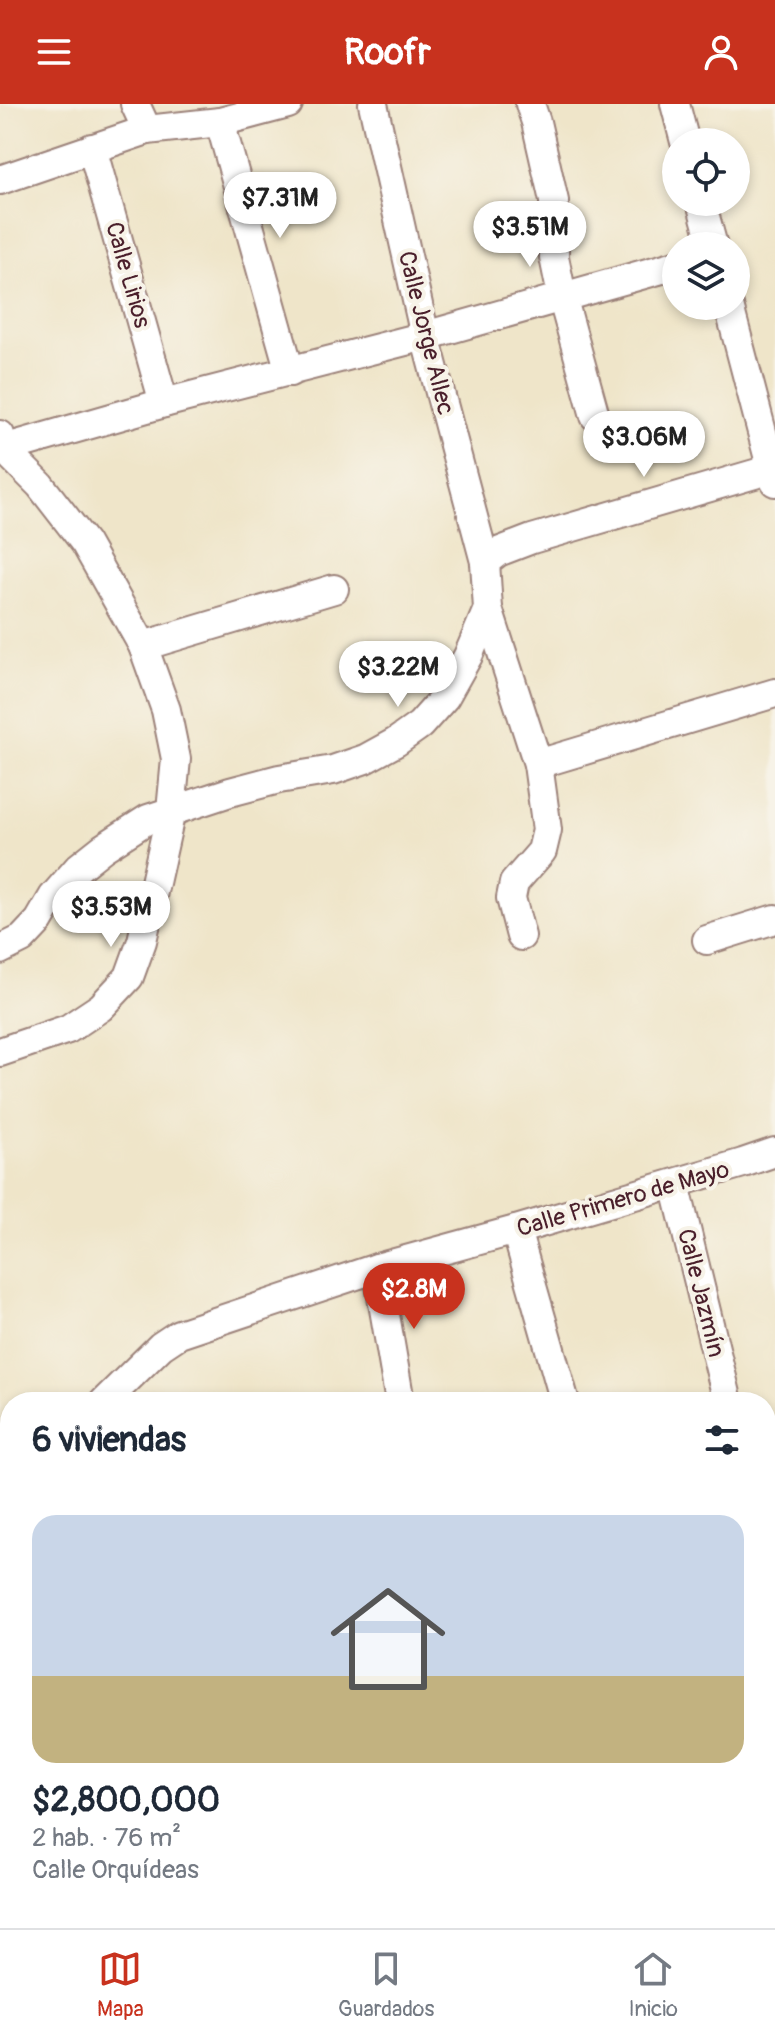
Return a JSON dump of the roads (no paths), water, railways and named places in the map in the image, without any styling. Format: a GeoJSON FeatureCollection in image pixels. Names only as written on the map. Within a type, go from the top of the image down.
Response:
{"type":"FeatureCollection","features":[{"type":"Feature","properties":{"kind":"street"},"geometry":{"type":"LineString","coordinates":[[135,104],[147,130]]}},
{"type":"Feature","properties":{"kind":"street"},"geometry":{"type":"LineString","coordinates":[[0,180],[147,130],[220,122],[288,104]]}},
{"type":"Feature","properties":{"kind":"street","name":"Calle Jorge Allec"},"geometry":{"type":"LineString","coordinates":[[373,104],[425,336],[485,562],[488,609]]}},
{"type":"Feature","properties":{"kind":"street"},"geometry":{"type":"LineString","coordinates":[[530,104],[554,201],[554,257],[562,296],[595,416]]}},
{"type":"Feature","properties":{"kind":"street"},"geometry":{"type":"LineString","coordinates":[[675,104],[681,128]]}},
{"type":"Feature","properties":{"kind":"street"},"geometry":{"type":"LineString","coordinates":[[220,122],[290,372]]}},
{"type":"Feature","properties":{"kind":"street","name":"Calle Lirios"},"geometry":{"type":"LineString","coordinates":[[92,148],[164,403]]}},
{"type":"Feature","properties":{"kind":"street"},"geometry":{"type":"LineString","coordinates":[[0,1052],[68,1029],[101,1007],[129,977],[142,941],[171,811],[176,759],[166,710],[143,646],[85,543],[40,485],[1,445],[290,372],[662,269]]}},
{"type":"Feature","properties":{"kind":"street"},"geometry":{"type":"LineString","coordinates":[[485,562],[498,552],[532,539],[774,473],[733,320]]}},
{"type":"Feature","properties":{"kind":"street"},"geometry":{"type":"LineString","coordinates":[[143,646],[334,589]]}},
{"type":"Feature","properties":{"kind":"street"},"geometry":{"type":"LineString","coordinates":[[488,609],[538,764],[547,830],[542,851],[514,883],[511,898],[521,936]]}},
{"type":"Feature","properties":{"kind":"street"},"geometry":{"type":"LineString","coordinates":[[0,950],[22,939],[79,867],[148,819],[267,782],[333,770],[365,759],[396,742],[420,725],[445,697],[468,656],[488,609]]}},
{"type":"Feature","properties":{"kind":"street"},"geometry":{"type":"LineString","coordinates":[[538,764],[775,693]]}},
{"type":"Feature","properties":{"kind":"street"},"geometry":{"type":"LineString","coordinates":[[707,940],[775,919]]}},
{"type":"Feature","properties":{"kind":"street","name":"Calle Primero de Mayo"},"geometry":{"type":"LineString","coordinates":[[114,1392],[161,1346],[179,1334],[377,1268],[675,1184],[775,1152]]}},
{"type":"Feature","properties":{"kind":"street","name":"Calle Jazmín"},"geometry":{"type":"LineString","coordinates":[[675,1184],[726,1392]]}},
{"type":"Feature","properties":{"kind":"street"},"geometry":{"type":"LineString","coordinates":[[516,1230],[562,1392]]}},
{"type":"Feature","properties":{"kind":"street"},"geometry":{"type":"LineString","coordinates":[[377,1268],[398,1392]]}}]}
